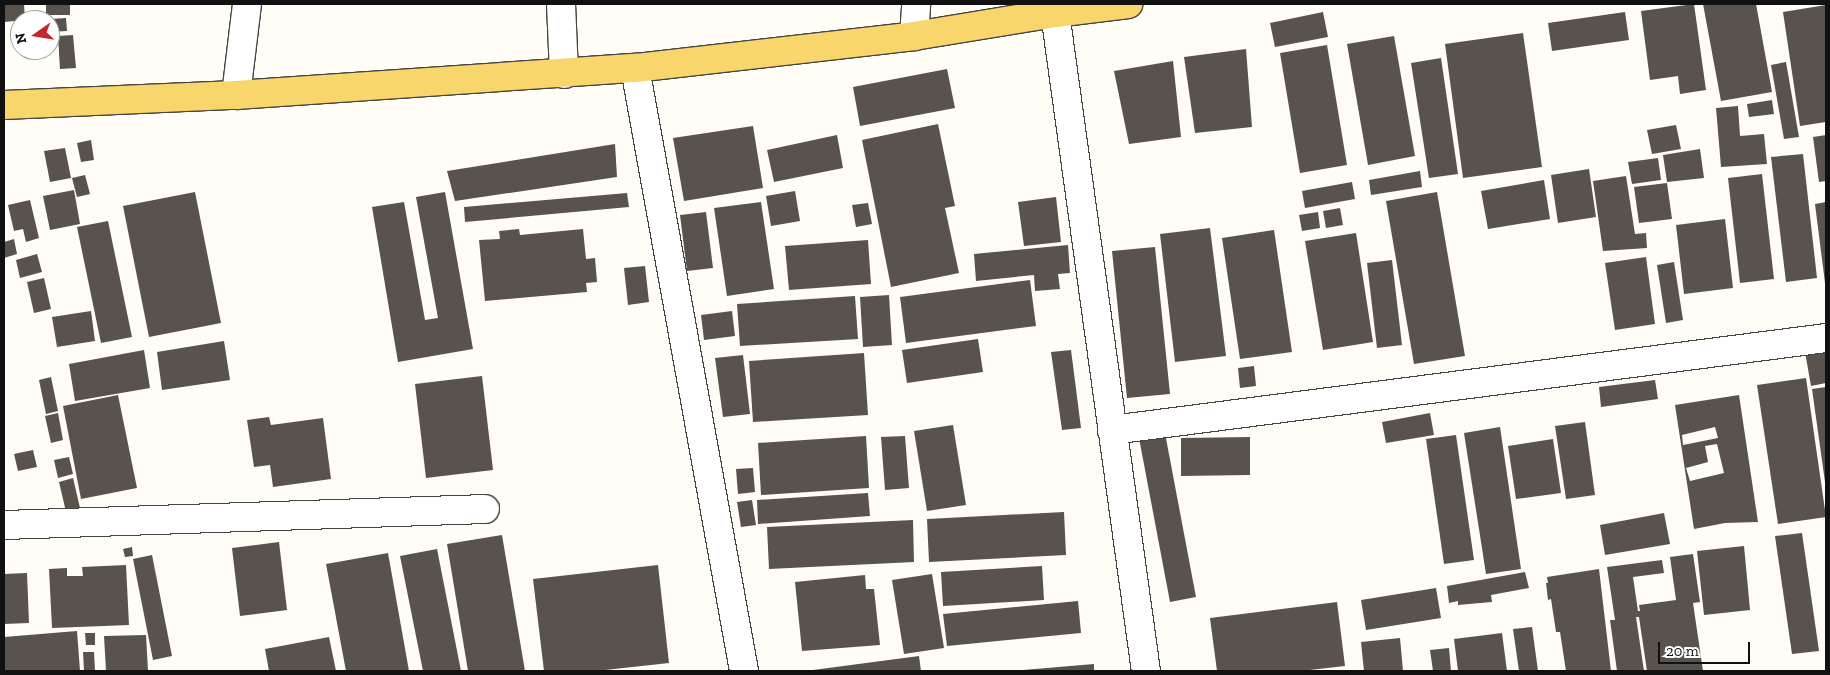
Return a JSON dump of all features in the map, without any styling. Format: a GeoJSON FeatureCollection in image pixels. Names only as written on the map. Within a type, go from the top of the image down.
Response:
{"type":"FeatureCollection","features":[{"type":"Feature","properties":{"kind":"main road"},"geometry":{"type":"LineString","coordinates":[[4,105],[236,95],[635,68],[914,36],[1055,13],[1128,4]]}},
{"type":"Feature","properties":{"kind":"street"},"geometry":{"type":"LineString","coordinates":[[236,95],[247,4]]}},
{"type":"Feature","properties":{"kind":"street"},"geometry":{"type":"LineString","coordinates":[[561,4],[564,74]]}},
{"type":"Feature","properties":{"kind":"street"},"geometry":{"type":"LineString","coordinates":[[914,36],[916,4]]}},
{"type":"Feature","properties":{"kind":"street"},"geometry":{"type":"LineString","coordinates":[[1055,13],[1146,671]]}},
{"type":"Feature","properties":{"kind":"street"},"geometry":{"type":"LineString","coordinates":[[635,68],[744,671]]}},
{"type":"Feature","properties":{"kind":"street"},"geometry":{"type":"LineString","coordinates":[[1112,430],[1826,338]]}},
{"type":"Feature","properties":{"kind":"street"},"geometry":{"type":"LineString","coordinates":[[4,525],[485,509]]}},
{"type":"Feature","properties":{"kind":"building"},"geometry":{"type":"Polygon","coordinates":[[[4,4],[24,4],[24,10],[10,10],[10,21],[4,22],[4,4]]]}},
{"type":"Feature","properties":{"kind":"building"},"geometry":{"type":"Polygon","coordinates":[[[46,4],[70,4],[70,15],[60,15],[60,10],[46,10],[46,4]]]}},
{"type":"Feature","properties":{"kind":"building"},"geometry":{"type":"Polygon","coordinates":[[[1694,4],[1706,90],[1680,94],[1678,76],[1650,80],[1641,11],[1694,4]]]}},
{"type":"Feature","properties":{"kind":"building"},"geometry":{"type":"Polygon","coordinates":[[[1703,4],[1756,4],[1772,92],[1721,101],[1703,4]]]}},
{"type":"Feature","properties":{"kind":"building"},"geometry":{"type":"Polygon","coordinates":[[[1826,5],[1826,122],[1800,126],[1783,12],[1826,5]]]}},
{"type":"Feature","properties":{"kind":"building"},"geometry":{"type":"Polygon","coordinates":[[[1323,12],[1328,37],[1275,47],[1270,23],[1323,12]]]}},
{"type":"Feature","properties":{"kind":"building"},"geometry":{"type":"Polygon","coordinates":[[[1625,12],[1629,40],[1552,51],[1548,23],[1625,12]]]}},
{"type":"Feature","properties":{"kind":"building"},"geometry":{"type":"Polygon","coordinates":[[[60,18],[66,18],[67,31],[60,31],[60,18]]]}},
{"type":"Feature","properties":{"kind":"building"},"geometry":{"type":"Polygon","coordinates":[[[1523,33],[1542,167],[1463,178],[1445,44],[1523,33]]]}},
{"type":"Feature","properties":{"kind":"building"},"geometry":{"type":"Polygon","coordinates":[[[73,35],[76,68],[60,69],[60,36],[73,35]]]}},
{"type":"Feature","properties":{"kind":"building"},"geometry":{"type":"Polygon","coordinates":[[[1394,36],[1415,156],[1368,165],[1347,44],[1394,36]]]}},
{"type":"Feature","properties":{"kind":"building"},"geometry":{"type":"Polygon","coordinates":[[[1327,45],[1347,165],[1300,173],[1280,53],[1327,45]]]}},
{"type":"Feature","properties":{"kind":"building"},"geometry":{"type":"Polygon","coordinates":[[[1246,49],[1252,127],[1195,133],[1184,57],[1246,49]]]}},
{"type":"Feature","properties":{"kind":"building"},"geometry":{"type":"Polygon","coordinates":[[[1441,58],[1458,174],[1429,178],[1411,63],[1441,58]]]}},
{"type":"Feature","properties":{"kind":"building"},"geometry":{"type":"Polygon","coordinates":[[[1173,61],[1181,137],[1129,144],[1114,71],[1173,61]]]}},
{"type":"Feature","properties":{"kind":"building"},"geometry":{"type":"Polygon","coordinates":[[[1786,62],[1799,137],[1784,139],[1771,65],[1786,62]]]}},
{"type":"Feature","properties":{"kind":"building"},"geometry":{"type":"Polygon","coordinates":[[[947,69],[955,108],[860,126],[853,87],[947,69]]]}},
{"type":"Feature","properties":{"kind":"building"},"geometry":{"type":"Polygon","coordinates":[[[1772,100],[1774,114],[1749,117],[1747,104],[1772,100]]]}},
{"type":"Feature","properties":{"kind":"building"},"geometry":{"type":"Polygon","coordinates":[[[1738,106],[1740,136],[1764,134],[1767,164],[1721,167],[1716,108],[1738,106]]]}},
{"type":"Feature","properties":{"kind":"building"},"geometry":{"type":"Polygon","coordinates":[[[938,124],[955,206],[945,208],[959,273],[891,287],[862,140],[938,124]]]}},
{"type":"Feature","properties":{"kind":"building"},"geometry":{"type":"Polygon","coordinates":[[[1676,125],[1681,149],[1652,154],[1647,130],[1676,125]]]}},
{"type":"Feature","properties":{"kind":"building"},"geometry":{"type":"Polygon","coordinates":[[[753,126],[763,188],[684,201],[673,138],[753,126]]]}},
{"type":"Feature","properties":{"kind":"building"},"geometry":{"type":"Polygon","coordinates":[[[837,135],[843,168],[774,182],[767,150],[837,135]]]}},
{"type":"Feature","properties":{"kind":"building"},"geometry":{"type":"Polygon","coordinates":[[[1826,135],[1826,181],[1819,182],[1813,137],[1826,135]]]}},
{"type":"Feature","properties":{"kind":"building"},"geometry":{"type":"Polygon","coordinates":[[[91,140],[94,160],[81,162],[77,143],[91,140]]]}},
{"type":"Feature","properties":{"kind":"building"},"geometry":{"type":"Polygon","coordinates":[[[615,144],[617,177],[455,201],[447,171],[615,144]]]}},
{"type":"Feature","properties":{"kind":"building"},"geometry":{"type":"Polygon","coordinates":[[[65,148],[71,178],[50,182],[44,151],[65,148]]]}},
{"type":"Feature","properties":{"kind":"building"},"geometry":{"type":"Polygon","coordinates":[[[1700,149],[1704,178],[1667,182],[1663,155],[1700,149]]]}},
{"type":"Feature","properties":{"kind":"building"},"geometry":{"type":"Polygon","coordinates":[[[1803,154],[1817,278],[1786,282],[1771,157],[1803,154]]]}},
{"type":"Feature","properties":{"kind":"building"},"geometry":{"type":"Polygon","coordinates":[[[1658,158],[1661,180],[1632,184],[1628,162],[1658,158]]]}},
{"type":"Feature","properties":{"kind":"building"},"geometry":{"type":"Polygon","coordinates":[[[1589,169],[1596,217],[1558,223],[1551,175],[1589,169]]]}},
{"type":"Feature","properties":{"kind":"building"},"geometry":{"type":"Polygon","coordinates":[[[1420,171],[1422,187],[1371,195],[1369,180],[1420,171]]]}},
{"type":"Feature","properties":{"kind":"building"},"geometry":{"type":"Polygon","coordinates":[[[1762,174],[1774,279],[1740,283],[1728,178],[1762,174]]]}},
{"type":"Feature","properties":{"kind":"building"},"geometry":{"type":"Polygon","coordinates":[[[85,175],[90,194],[77,197],[72,178],[85,175]]]}},
{"type":"Feature","properties":{"kind":"building"},"geometry":{"type":"Polygon","coordinates":[[[1626,176],[1635,234],[1646,233],[1647,248],[1603,251],[1593,181],[1626,176]]]}},
{"type":"Feature","properties":{"kind":"building"},"geometry":{"type":"Polygon","coordinates":[[[1544,180],[1550,219],[1488,229],[1481,191],[1544,180]]]}},
{"type":"Feature","properties":{"kind":"building"},"geometry":{"type":"Polygon","coordinates":[[[1352,182],[1355,199],[1305,208],[1302,191],[1352,182]]]}},
{"type":"Feature","properties":{"kind":"building"},"geometry":{"type":"Polygon","coordinates":[[[1667,183],[1672,219],[1639,223],[1634,187],[1667,183]]]}},
{"type":"Feature","properties":{"kind":"building"},"geometry":{"type":"Polygon","coordinates":[[[74,190],[80,224],[50,230],[43,196],[74,190]]]}},
{"type":"Feature","properties":{"kind":"building"},"geometry":{"type":"Polygon","coordinates":[[[795,191],[800,221],[771,226],[766,196],[795,191]]]}},
{"type":"Feature","properties":{"kind":"building"},"geometry":{"type":"Polygon","coordinates":[[[195,192],[221,323],[149,337],[123,206],[195,192]]]}},
{"type":"Feature","properties":{"kind":"building"},"geometry":{"type":"Polygon","coordinates":[[[445,192],[473,349],[398,362],[372,207],[404,202],[425,320],[438,318],[416,197],[445,192]]]}},
{"type":"Feature","properties":{"kind":"building"},"geometry":{"type":"Polygon","coordinates":[[[1437,192],[1465,356],[1414,364],[1386,201],[1437,192]]]}},
{"type":"Feature","properties":{"kind":"building"},"geometry":{"type":"Polygon","coordinates":[[[627,193],[629,207],[465,222],[464,207],[627,193]]]}},
{"type":"Feature","properties":{"kind":"building"},"geometry":{"type":"Polygon","coordinates":[[[1056,197],[1061,242],[1024,246],[1018,202],[1056,197]]]}},
{"type":"Feature","properties":{"kind":"building"},"geometry":{"type":"Polygon","coordinates":[[[30,200],[39,238],[26,242],[23,229],[14,231],[8,205],[30,200]]]}},
{"type":"Feature","properties":{"kind":"building"},"geometry":{"type":"Polygon","coordinates":[[[761,202],[774,289],[727,296],[714,208],[761,202]]]}},
{"type":"Feature","properties":{"kind":"building"},"geometry":{"type":"Polygon","coordinates":[[[1826,202],[1826,283],[1825,283],[1815,204],[1826,202]]]}},
{"type":"Feature","properties":{"kind":"building"},"geometry":{"type":"Polygon","coordinates":[[[868,203],[872,224],[856,227],[852,205],[868,203]]]}},
{"type":"Feature","properties":{"kind":"building"},"geometry":{"type":"Polygon","coordinates":[[[1340,208],[1343,225],[1326,228],[1323,211],[1340,208]]]}},
{"type":"Feature","properties":{"kind":"building"},"geometry":{"type":"Polygon","coordinates":[[[706,212],[713,268],[687,271],[680,215],[706,212]]]}},
{"type":"Feature","properties":{"kind":"building"},"geometry":{"type":"Polygon","coordinates":[[[1318,212],[1320,228],[1302,231],[1299,215],[1318,212]]]}},
{"type":"Feature","properties":{"kind":"building"},"geometry":{"type":"Polygon","coordinates":[[[1725,219],[1733,288],[1684,294],[1676,225],[1725,219]]]}},
{"type":"Feature","properties":{"kind":"building"},"geometry":{"type":"Polygon","coordinates":[[[108,221],[132,337],[101,343],[77,227],[108,221]]]}},
{"type":"Feature","properties":{"kind":"building"},"geometry":{"type":"Polygon","coordinates":[[[1210,228],[1226,356],[1175,362],[1160,234],[1210,228]]]}},
{"type":"Feature","properties":{"kind":"building"},"geometry":{"type":"Polygon","coordinates":[[[519,229],[520,235],[583,229],[586,259],[595,258],[597,282],[586,283],[587,292],[485,301],[479,240],[500,239],[499,231],[519,229]]]}},
{"type":"Feature","properties":{"kind":"building"},"geometry":{"type":"Polygon","coordinates":[[[1274,230],[1292,352],[1240,359],[1222,238],[1274,230]]]}},
{"type":"Feature","properties":{"kind":"building"},"geometry":{"type":"Polygon","coordinates":[[[1356,233],[1373,342],[1323,350],[1305,241],[1356,233]]]}},
{"type":"Feature","properties":{"kind":"building"},"geometry":{"type":"Polygon","coordinates":[[[14,239],[17,254],[4,258],[4,242],[14,239]]]}},
{"type":"Feature","properties":{"kind":"building"},"geometry":{"type":"Polygon","coordinates":[[[868,240],[871,284],[789,290],[785,246],[868,240]]]}},
{"type":"Feature","properties":{"kind":"building"},"geometry":{"type":"Polygon","coordinates":[[[1068,245],[1070,273],[1058,274],[1060,289],[1035,291],[1034,275],[976,281],[974,254],[1068,245]]]}},
{"type":"Feature","properties":{"kind":"building"},"geometry":{"type":"Polygon","coordinates":[[[1155,247],[1170,394],[1127,398],[1112,251],[1155,247]]]}},
{"type":"Feature","properties":{"kind":"building"},"geometry":{"type":"Polygon","coordinates":[[[37,254],[42,272],[20,278],[16,260],[37,254]]]}},
{"type":"Feature","properties":{"kind":"building"},"geometry":{"type":"Polygon","coordinates":[[[1646,257],[1655,324],[1615,330],[1605,263],[1646,257]]]}},
{"type":"Feature","properties":{"kind":"building"},"geometry":{"type":"Polygon","coordinates":[[[1392,260],[1402,345],[1377,348],[1367,263],[1392,260]]]}},
{"type":"Feature","properties":{"kind":"building"},"geometry":{"type":"Polygon","coordinates":[[[1674,262],[1683,320],[1666,323],[1657,265],[1674,262]]]}},
{"type":"Feature","properties":{"kind":"building"},"geometry":{"type":"Polygon","coordinates":[[[645,266],[649,302],[628,305],[624,268],[645,266]]]}},
{"type":"Feature","properties":{"kind":"building"},"geometry":{"type":"Polygon","coordinates":[[[44,278],[51,309],[34,313],[27,282],[44,278]]]}},
{"type":"Feature","properties":{"kind":"building"},"geometry":{"type":"Polygon","coordinates":[[[1030,280],[1036,326],[906,343],[900,297],[1030,280]]]}},
{"type":"Feature","properties":{"kind":"building"},"geometry":{"type":"Polygon","coordinates":[[[889,295],[892,345],[863,347],[860,297],[889,295]]]}},
{"type":"Feature","properties":{"kind":"building"},"geometry":{"type":"Polygon","coordinates":[[[855,296],[858,339],[740,346],[737,304],[855,296]]]}},
{"type":"Feature","properties":{"kind":"building"},"geometry":{"type":"Polygon","coordinates":[[[91,311],[95,341],[57,347],[52,317],[91,311]]]}},
{"type":"Feature","properties":{"kind":"building"},"geometry":{"type":"Polygon","coordinates":[[[732,311],[735,336],[704,340],[701,315],[732,311]]]}},
{"type":"Feature","properties":{"kind":"building"},"geometry":{"type":"Polygon","coordinates":[[[978,339],[983,372],[907,383],[902,350],[978,339]]]}},
{"type":"Feature","properties":{"kind":"building"},"geometry":{"type":"Polygon","coordinates":[[[224,341],[230,380],[162,390],[157,352],[224,341]]]}},
{"type":"Feature","properties":{"kind":"building"},"geometry":{"type":"Polygon","coordinates":[[[1826,348],[1826,383],[1811,386],[1805,352],[1826,348]]]}},
{"type":"Feature","properties":{"kind":"building"},"geometry":{"type":"Polygon","coordinates":[[[144,350],[150,388],[75,401],[69,364],[144,350]]]}},
{"type":"Feature","properties":{"kind":"building"},"geometry":{"type":"Polygon","coordinates":[[[1071,350],[1081,428],[1062,430],[1051,352],[1071,350]]]}},
{"type":"Feature","properties":{"kind":"building"},"geometry":{"type":"Polygon","coordinates":[[[864,353],[868,415],[753,422],[749,361],[864,353]]]}},
{"type":"Feature","properties":{"kind":"building"},"geometry":{"type":"Polygon","coordinates":[[[743,355],[750,414],[723,417],[715,358],[743,355]]]}},
{"type":"Feature","properties":{"kind":"building"},"geometry":{"type":"Polygon","coordinates":[[[1254,366],[1256,386],[1240,388],[1238,368],[1254,366]]]}},
{"type":"Feature","properties":{"kind":"building"},"geometry":{"type":"Polygon","coordinates":[[[482,376],[493,470],[426,478],[415,384],[482,376]]]}},
{"type":"Feature","properties":{"kind":"building"},"geometry":{"type":"Polygon","coordinates":[[[51,377],[58,411],[46,414],[39,380],[51,377]]]}},
{"type":"Feature","properties":{"kind":"building"},"geometry":{"type":"Polygon","coordinates":[[[1806,378],[1826,517],[1778,524],[1757,385],[1806,378]]]}},
{"type":"Feature","properties":{"kind":"building"},"geometry":{"type":"Polygon","coordinates":[[[1655,380],[1658,399],[1601,407],[1599,387],[1655,380]]]}},
{"type":"Feature","properties":{"kind":"building"},"geometry":{"type":"Polygon","coordinates":[[[1826,387],[1826,482],[1825,482],[1812,389],[1826,387]]]}},
{"type":"Feature","properties":{"kind":"building"},"geometry":{"type":"Polygon","coordinates":[[[118,395],[137,488],[81,499],[63,406],[118,395]]]}},
{"type":"Feature","properties":{"kind":"building"},"geometry":{"type":"Polygon","coordinates":[[[1739,395],[1758,522],[1725,523],[1694,529],[1675,405],[1739,395]],[[1715,427],[1682,435],[1683,445],[1718,438],[1715,427]],[[1717,444],[1705,446],[1708,462],[1686,468],[1690,481],[1724,473],[1717,444]]]}},
{"type":"Feature","properties":{"kind":"building"},"geometry":{"type":"Polygon","coordinates":[[[58,413],[63,440],[51,443],[45,416],[58,413]]]}},
{"type":"Feature","properties":{"kind":"building"},"geometry":{"type":"Polygon","coordinates":[[[1430,413],[1434,435],[1386,443],[1382,422],[1430,413]]]}},
{"type":"Feature","properties":{"kind":"building"},"geometry":{"type":"Polygon","coordinates":[[[269,417],[271,425],[323,418],[331,479],[273,487],[270,465],[254,467],[247,420],[269,417]]]}},
{"type":"Feature","properties":{"kind":"building"},"geometry":{"type":"Polygon","coordinates":[[[1585,422],[1595,495],[1566,499],[1555,426],[1585,422]]]}},
{"type":"Feature","properties":{"kind":"building"},"geometry":{"type":"Polygon","coordinates":[[[953,425],[966,505],[927,511],[914,431],[953,425]]]}},
{"type":"Feature","properties":{"kind":"building"},"geometry":{"type":"Polygon","coordinates":[[[1500,427],[1521,569],[1486,574],[1464,433],[1500,427]]]}},
{"type":"Feature","properties":{"kind":"building"},"geometry":{"type":"Polygon","coordinates":[[[1165,433],[1196,597],[1170,602],[1139,438],[1165,433]]]}},
{"type":"Feature","properties":{"kind":"building"},"geometry":{"type":"Polygon","coordinates":[[[1456,435],[1474,560],[1444,564],[1426,439],[1456,435]]]}},
{"type":"Feature","properties":{"kind":"building"},"geometry":{"type":"Polygon","coordinates":[[[866,436],[869,488],[761,495],[758,443],[866,436]]]}},
{"type":"Feature","properties":{"kind":"building"},"geometry":{"type":"Polygon","coordinates":[[[905,436],[909,488],[885,490],[881,437],[905,436]]]}},
{"type":"Feature","properties":{"kind":"building"},"geometry":{"type":"Polygon","coordinates":[[[1250,437],[1250,475],[1181,476],[1181,438],[1250,437]]]}},
{"type":"Feature","properties":{"kind":"building"},"geometry":{"type":"Polygon","coordinates":[[[1553,439],[1561,493],[1516,499],[1508,446],[1553,439]]]}},
{"type":"Feature","properties":{"kind":"building"},"geometry":{"type":"Polygon","coordinates":[[[33,450],[37,467],[18,471],[14,454],[33,450]]]}},
{"type":"Feature","properties":{"kind":"building"},"geometry":{"type":"Polygon","coordinates":[[[69,457],[73,474],[58,478],[54,460],[69,457]]]}},
{"type":"Feature","properties":{"kind":"building"},"geometry":{"type":"Polygon","coordinates":[[[753,468],[755,492],[738,494],[736,469],[753,468]]]}},
{"type":"Feature","properties":{"kind":"building"},"geometry":{"type":"Polygon","coordinates":[[[73,478],[81,512],[67,516],[59,482],[73,478]]]}},
{"type":"Feature","properties":{"kind":"building"},"geometry":{"type":"Polygon","coordinates":[[[868,493],[870,516],[758,524],[757,500],[868,493]]]}},
{"type":"Feature","properties":{"kind":"building"},"geometry":{"type":"Polygon","coordinates":[[[752,500],[756,525],[741,527],[737,502],[752,500]]]}},
{"type":"Feature","properties":{"kind":"building"},"geometry":{"type":"Polygon","coordinates":[[[1064,512],[1066,555],[929,562],[927,519],[1064,512]]]}},
{"type":"Feature","properties":{"kind":"building"},"geometry":{"type":"Polygon","coordinates":[[[1664,513],[1670,544],[1605,555],[1600,525],[1664,513]]]}},
{"type":"Feature","properties":{"kind":"building"},"geometry":{"type":"Polygon","coordinates":[[[913,520],[914,562],[769,569],[767,527],[913,520]]]}},
{"type":"Feature","properties":{"kind":"building"},"geometry":{"type":"Polygon","coordinates":[[[1802,533],[1819,651],[1792,654],[1775,536],[1802,533]]]}},
{"type":"Feature","properties":{"kind":"building"},"geometry":{"type":"Polygon","coordinates":[[[502,535],[525,671],[468,671],[447,544],[502,535]]]}},
{"type":"Feature","properties":{"kind":"building"},"geometry":{"type":"Polygon","coordinates":[[[279,542],[287,610],[240,616],[232,548],[279,542]]]}},
{"type":"Feature","properties":{"kind":"building"},"geometry":{"type":"Polygon","coordinates":[[[1744,546],[1750,610],[1704,615],[1697,551],[1744,546]]]}},
{"type":"Feature","properties":{"kind":"building"},"geometry":{"type":"Polygon","coordinates":[[[132,547],[133,556],[125,557],[123,549],[132,547]]]}},
{"type":"Feature","properties":{"kind":"building"},"geometry":{"type":"Polygon","coordinates":[[[437,549],[461,671],[423,671],[400,556],[437,549]]]}},
{"type":"Feature","properties":{"kind":"building"},"geometry":{"type":"Polygon","coordinates":[[[388,553],[409,671],[346,671],[326,564],[388,553]]]}},
{"type":"Feature","properties":{"kind":"building"},"geometry":{"type":"Polygon","coordinates":[[[1693,554],[1700,602],[1693,603],[1703,671],[1647,671],[1639,617],[1636,617],[1644,671],[1617,671],[1610,620],[1615,620],[1607,567],[1662,560],[1664,573],[1633,577],[1638,611],[1640,611],[1639,605],[1676,600],[1670,557],[1693,554]]]}},
{"type":"Feature","properties":{"kind":"building"},"geometry":{"type":"Polygon","coordinates":[[[152,555],[172,656],[153,660],[133,559],[152,555]]]}},
{"type":"Feature","properties":{"kind":"building"},"geometry":{"type":"Polygon","coordinates":[[[126,565],[129,625],[52,628],[49,569],[67,568],[67,576],[83,576],[82,567],[126,565]]]}},
{"type":"Feature","properties":{"kind":"building"},"geometry":{"type":"Polygon","coordinates":[[[658,565],[669,663],[596,671],[544,671],[533,579],[658,565]]]}},
{"type":"Feature","properties":{"kind":"building"},"geometry":{"type":"Polygon","coordinates":[[[1042,566],[1044,600],[943,606],[941,572],[1042,566]]]}},
{"type":"Feature","properties":{"kind":"building"},"geometry":{"type":"Polygon","coordinates":[[[1599,569],[1611,671],[1566,671],[1560,632],[1556,632],[1551,599],[1548,600],[1547,577],[1599,569]]]}},
{"type":"Feature","properties":{"kind":"building"},"geometry":{"type":"Polygon","coordinates":[[[1525,572],[1529,588],[1491,595],[1492,602],[1458,605],[1458,601],[1449,603],[1447,586],[1525,572]]]}},
{"type":"Feature","properties":{"kind":"building"},"geometry":{"type":"Polygon","coordinates":[[[27,573],[29,623],[4,624],[4,574],[27,573]]]}},
{"type":"Feature","properties":{"kind":"building"},"geometry":{"type":"Polygon","coordinates":[[[932,574],[944,648],[904,654],[892,580],[932,574]]]}},
{"type":"Feature","properties":{"kind":"building"},"geometry":{"type":"Polygon","coordinates":[[[865,575],[866,589],[874,589],[880,645],[802,651],[795,582],[865,575]]]}},
{"type":"Feature","properties":{"kind":"building"},"geometry":{"type":"Polygon","coordinates":[[[1436,588],[1441,618],[1366,630],[1361,600],[1436,588]]]}},
{"type":"Feature","properties":{"kind":"building"},"geometry":{"type":"Polygon","coordinates":[[[1078,601],[1081,633],[947,646],[943,614],[1078,601]]]}},
{"type":"Feature","properties":{"kind":"building"},"geometry":{"type":"Polygon","coordinates":[[[1337,602],[1345,666],[1301,671],[1217,671],[1210,618],[1337,602]]]}},
{"type":"Feature","properties":{"kind":"building"},"geometry":{"type":"Polygon","coordinates":[[[1532,627],[1538,671],[1519,671],[1513,629],[1532,627]]]}},
{"type":"Feature","properties":{"kind":"building"},"geometry":{"type":"Polygon","coordinates":[[[77,631],[80,671],[4,671],[4,637],[77,631]]]}},
{"type":"Feature","properties":{"kind":"building"},"geometry":{"type":"Polygon","coordinates":[[[85,633],[95,633],[95,645],[86,645],[85,633]]]}},
{"type":"Feature","properties":{"kind":"building"},"geometry":{"type":"Polygon","coordinates":[[[1502,633],[1507,671],[1458,671],[1454,639],[1502,633]]]}},
{"type":"Feature","properties":{"kind":"building"},"geometry":{"type":"Polygon","coordinates":[[[146,635],[148,671],[106,671],[104,636],[146,635]]]}},
{"type":"Feature","properties":{"kind":"building"},"geometry":{"type":"Polygon","coordinates":[[[329,637],[336,671],[269,671],[265,649],[329,637]]]}},
{"type":"Feature","properties":{"kind":"building"},"geometry":{"type":"Polygon","coordinates":[[[1400,638],[1403,671],[1364,671],[1361,642],[1400,638]]]}},
{"type":"Feature","properties":{"kind":"building"},"geometry":{"type":"Polygon","coordinates":[[[1449,648],[1451,671],[1433,671],[1430,650],[1449,648]]]}},
{"type":"Feature","properties":{"kind":"building"},"geometry":{"type":"Polygon","coordinates":[[[83,652],[94,652],[95,671],[84,671],[83,652]]]}},
{"type":"Feature","properties":{"kind":"building"},"geometry":{"type":"Polygon","coordinates":[[[919,656],[921,671],[813,671],[813,670],[919,656]]]}},
{"type":"Feature","properties":{"kind":"building"},"geometry":{"type":"Polygon","coordinates":[[[1094,664],[1094,671],[1023,671],[1023,670],[1094,664]]]}}]}
